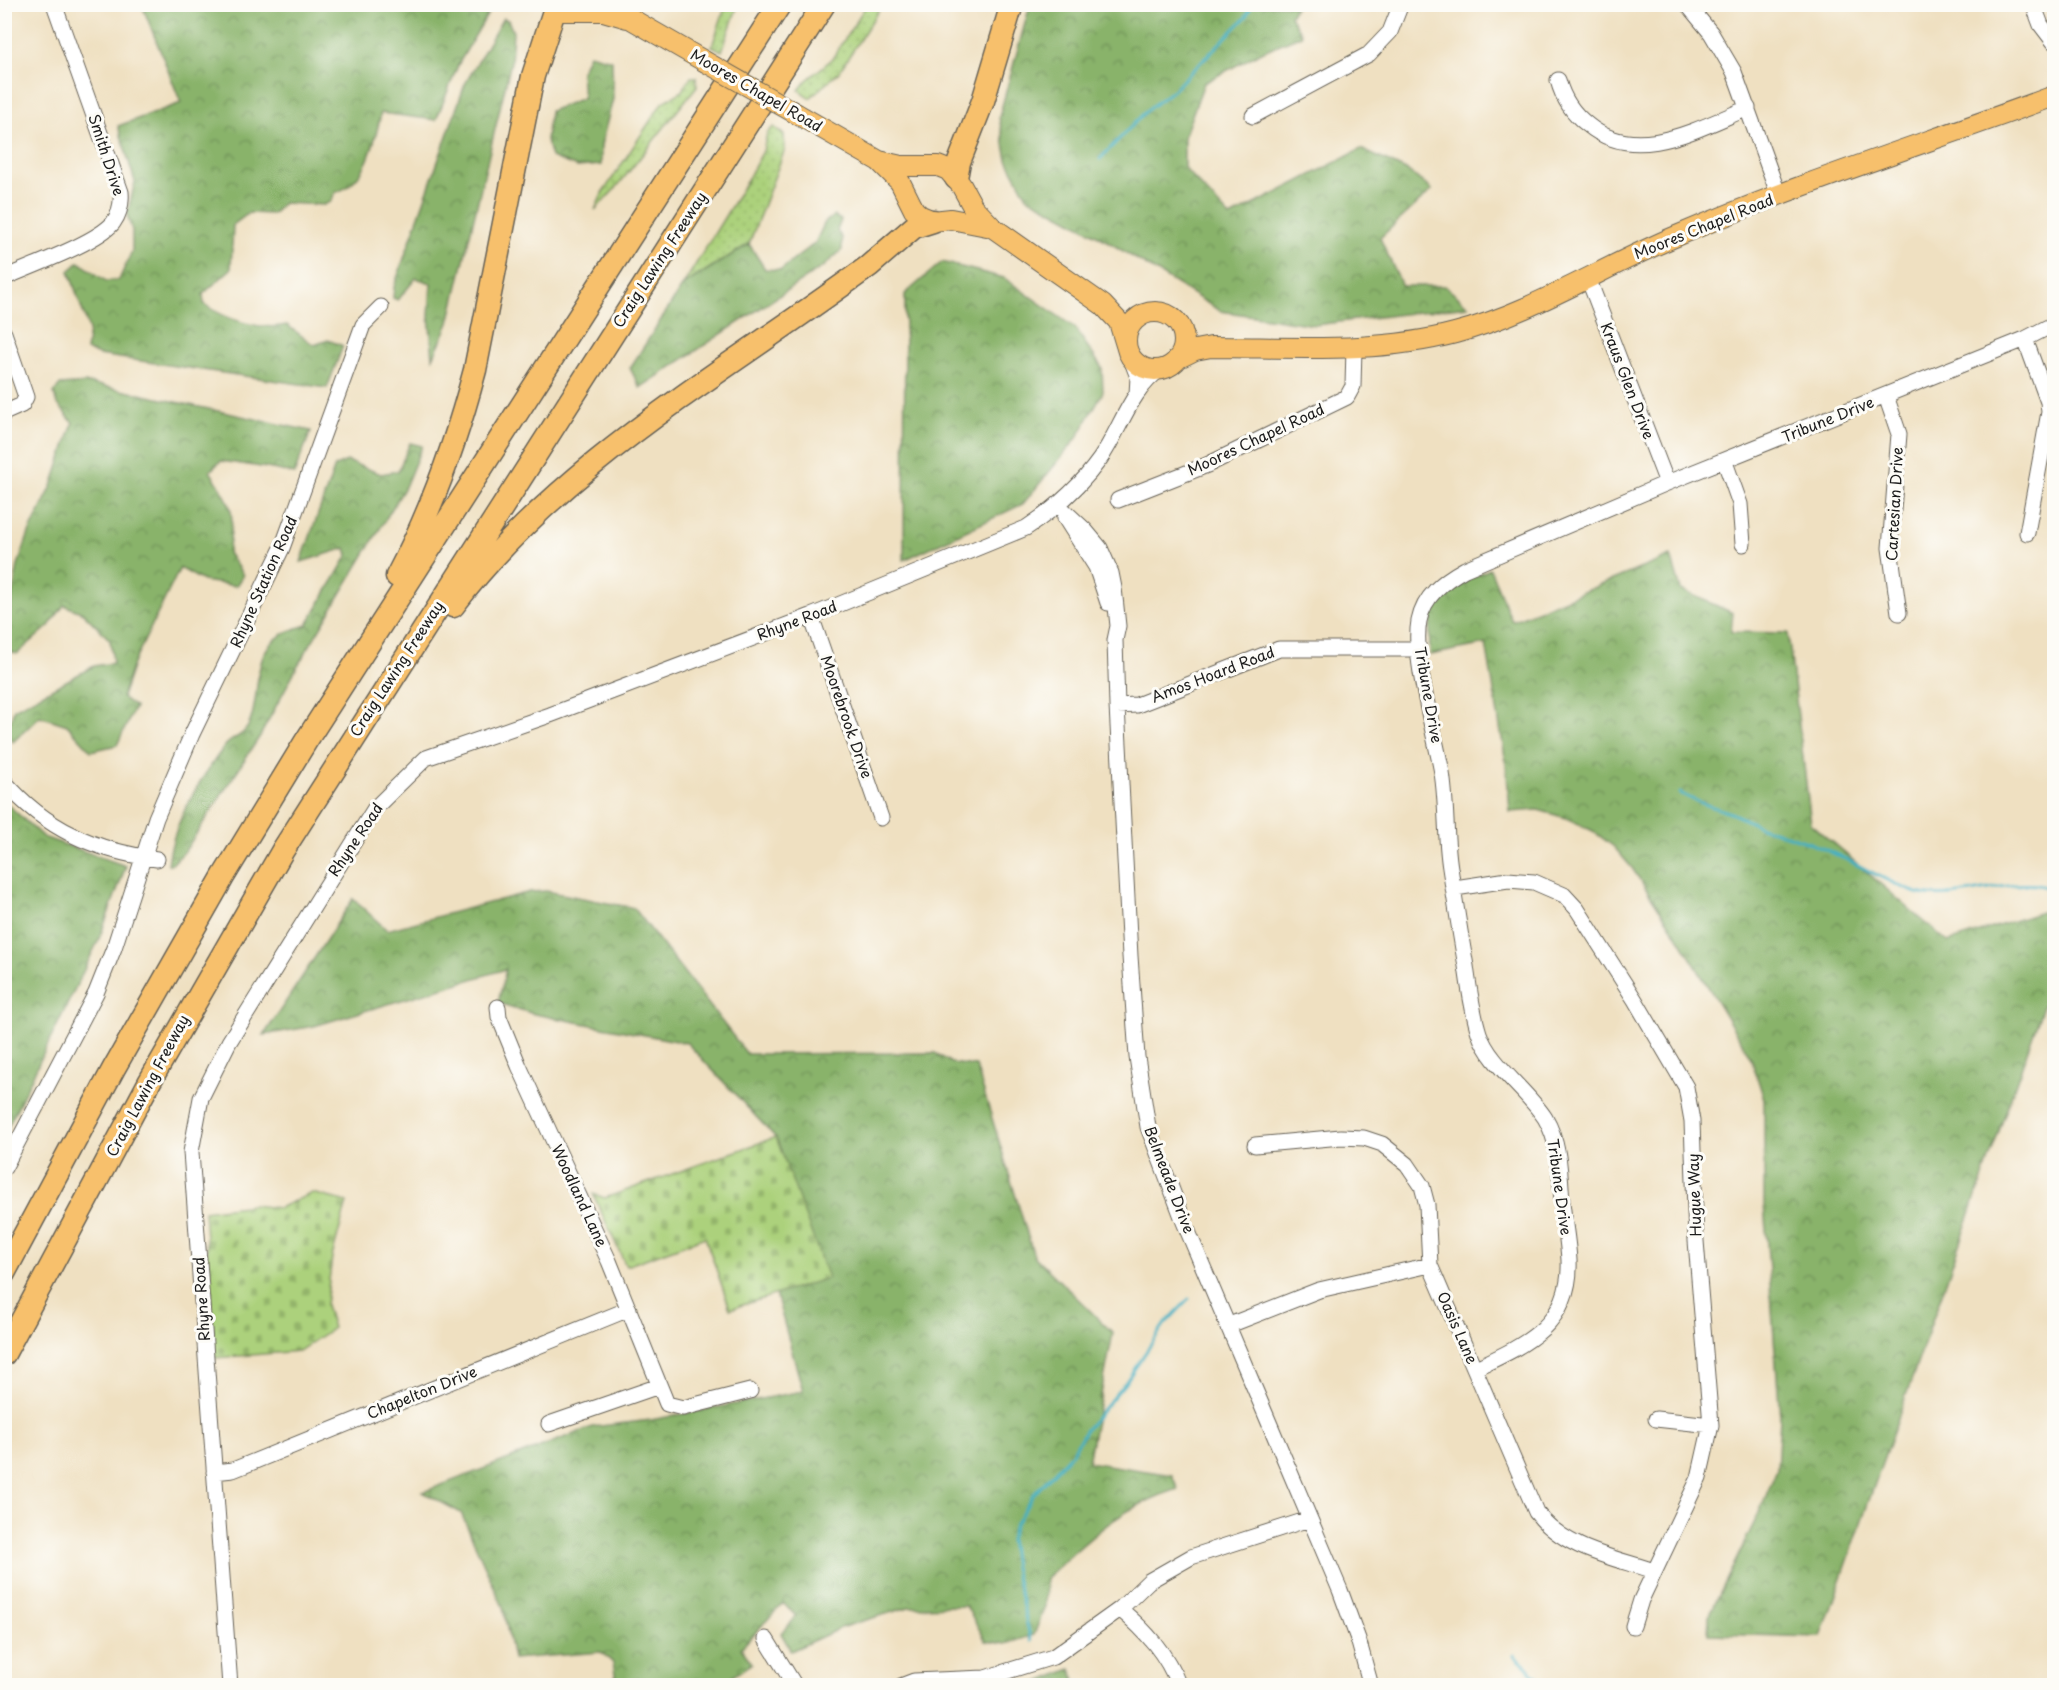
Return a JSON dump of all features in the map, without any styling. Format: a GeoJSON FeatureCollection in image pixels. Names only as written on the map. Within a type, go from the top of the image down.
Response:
{"type":"FeatureCollection","features":[{"type":"Feature","properties":{"kind":"highway"},"geometry":{"type":"LineString","coordinates":[[4,1274],[166,974],[306,741],[780,4]]}},
{"type":"Feature","properties":{"kind":"highway","name":"Craig Lawing Freeway"},"geometry":{"type":"LineString","coordinates":[[4,1354],[234,931],[359,728],[824,4]]}},
{"type":"Feature","properties":{"kind":"highway"},"geometry":{"type":"LineString","coordinates":[[960,185],[959,162],[983,101],[1012,4]]}},
{"type":"Feature","properties":{"kind":"highway"},"geometry":{"type":"LineString","coordinates":[[306,741],[411,550],[450,457],[475,370],[533,76],[554,6]]}},
{"type":"Feature","properties":{"kind":"highway"},"geometry":{"type":"LineString","coordinates":[[359,728],[500,548],[557,493],[640,428],[869,266],[914,227],[942,220]]}},
{"type":"Feature","properties":{"kind":"main road","name":"Moores Chapel Road"},"geometry":{"type":"LineString","coordinates":[[614,4],[633,20],[879,161],[900,182],[914,210],[942,220],[992,227]]}},
{"type":"Feature","properties":{"kind":"main road","name":"Moores Chapel Road"},"geometry":{"type":"LineString","coordinates":[[554,6],[571,12],[603,11],[633,20]]}},
{"type":"Feature","properties":{"kind":"main road","name":"Moores Chapel Road"},"geometry":{"type":"LineString","coordinates":[[1169,364],[1195,350],[1211,347],[1354,348],[1412,342],[1456,333],[1543,300],[1681,234],[2055,96]]}},
{"type":"Feature","properties":{"kind":"main road","name":"Moores Chapel Road"},"geometry":{"type":"LineString","coordinates":[[879,161],[901,166],[938,166],[960,185],[973,207],[992,227],[1103,305],[1119,322],[1128,349]]}},
{"type":"Feature","properties":{"kind":"main road"},"geometry":{"type":"LineString","coordinates":[[942,220],[961,207],[960,185]]}},
{"type":"Feature","properties":{"kind":"main road","name":"Moores Chapel Road"},"geometry":{"type":"LineString","coordinates":[[1103,305],[1144,314]]}},
{"type":"Feature","properties":{"kind":"main road"},"geometry":{"type":"LineString","coordinates":[[1179,325],[1184,342],[1169,364],[1143,367],[1128,349],[1130,326],[1144,314],[1163,313],[1179,325],[1194,338],[1211,347]]}},
{"type":"Feature","properties":{"kind":"street","name":"Smith Drive"},"geometry":{"type":"LineString","coordinates":[[4,278],[94,237],[112,224],[121,207],[121,192],[54,4]]}},
{"type":"Feature","properties":{"kind":"street"},"geometry":{"type":"LineString","coordinates":[[1253,116],[1370,54],[1390,32],[1401,4]]}},
{"type":"Feature","properties":{"kind":"street"},"geometry":{"type":"LineString","coordinates":[[1687,4],[1719,45],[1748,108],[1779,196]]}},
{"type":"Feature","properties":{"kind":"street"},"geometry":{"type":"LineString","coordinates":[[2033,4],[2041,25],[2055,42]]}},
{"type":"Feature","properties":{"kind":"street"},"geometry":{"type":"LineString","coordinates":[[1558,80],[1568,106],[1579,118],[1600,134],[1625,142],[1639,144],[1662,140],[1748,108]]}},
{"type":"Feature","properties":{"kind":"street","name":"Kraus Glen Drive"},"geometry":{"type":"LineString","coordinates":[[1588,278],[1667,483]]}},
{"type":"Feature","properties":{"kind":"street","name":"Rhyne Station Road"},"geometry":{"type":"LineString","coordinates":[[4,1168],[96,993],[149,858],[192,734],[282,548],[363,325],[381,307]]}},
{"type":"Feature","properties":{"kind":"street","name":"Tribune Drive"},"geometry":{"type":"LineString","coordinates":[[1476,1368],[1522,1346],[1545,1328],[1562,1302],[1568,1281],[1569,1260],[1554,1138],[1537,1107],[1490,1053],[1479,1034],[1468,982],[1455,888],[1450,868],[1442,775],[1418,649],[1422,611],[1436,589],[1453,575],[1667,483],[1725,462],[2025,339],[2055,324]]}},
{"type":"Feature","properties":{"kind":"street"},"geometry":{"type":"LineString","coordinates":[[4,333],[22,382],[26,400],[4,413]]}},
{"type":"Feature","properties":{"kind":"street"},"geometry":{"type":"LineString","coordinates":[[2025,339],[2048,402],[2049,412],[2027,533]]}},
{"type":"Feature","properties":{"kind":"street","name":"Moores Chapel Road"},"geometry":{"type":"LineString","coordinates":[[1118,500],[1206,465],[1347,397],[1353,386],[1354,348]]}},
{"type":"Feature","properties":{"kind":"street"},"geometry":{"type":"LineString","coordinates":[[1128,349],[1138,377],[1137,394]]}},
{"type":"Feature","properties":{"kind":"street","name":"Rhyne Road"},"geometry":{"type":"LineString","coordinates":[[230,1686],[191,1152],[201,1098],[229,1042],[375,808],[426,758],[550,715],[811,616],[1026,528],[1058,505],[1081,483],[1101,458],[1137,394],[1169,364]]}},
{"type":"Feature","properties":{"kind":"street","name":"Cartesian Drive"},"geometry":{"type":"LineString","coordinates":[[1886,396],[1899,434],[1890,548],[1899,613]]}},
{"type":"Feature","properties":{"kind":"street"},"geometry":{"type":"LineString","coordinates":[[1725,462],[1740,504],[1743,544]]}},
{"type":"Feature","properties":{"kind":"street","name":"Belmeade Drive"},"geometry":{"type":"LineString","coordinates":[[1058,505],[1085,530],[1100,548],[1108,565],[1114,588],[1118,626],[1115,640],[1117,706],[1130,956],[1141,1094],[1153,1143],[1227,1326],[1310,1519],[1358,1639],[1371,1686]]}},
{"type":"Feature","properties":{"kind":"street","name":"Moorebrook Drive"},"geometry":{"type":"LineString","coordinates":[[811,616],[880,818]]}},
{"type":"Feature","properties":{"kind":"street","name":"Amos Hoard Road"},"geometry":{"type":"LineString","coordinates":[[1117,706],[1137,705],[1279,649],[1418,649]]}},
{"type":"Feature","properties":{"kind":"street"},"geometry":{"type":"LineString","coordinates":[[4,781],[31,808],[68,834],[96,846],[149,858]]}},
{"type":"Feature","properties":{"kind":"street","name":"Hugue Way"},"geometry":{"type":"LineString","coordinates":[[1455,888],[1508,880],[1534,882],[1564,895],[1577,909],[1635,1000],[1686,1087],[1692,1121],[1696,1241],[1711,1425],[1699,1478],[1654,1571],[1633,1626]]}},
{"type":"Feature","properties":{"kind":"street","name":"Woodland Lane"},"geometry":{"type":"LineString","coordinates":[[498,1007],[499,1017],[519,1066],[629,1309],[667,1404],[676,1409],[750,1391]]}},
{"type":"Feature","properties":{"kind":"street","name":"Oasis Lane"},"geometry":{"type":"LineString","coordinates":[[1255,1145],[1341,1137],[1364,1138],[1390,1150],[1407,1164],[1422,1186],[1427,1205],[1430,1265],[1476,1368],[1526,1492],[1546,1525],[1574,1544],[1654,1571]]}},
{"type":"Feature","properties":{"kind":"street"},"geometry":{"type":"LineString","coordinates":[[1227,1326],[1319,1290],[1430,1265]]}},
{"type":"Feature","properties":{"kind":"street","name":"Chapelton Drive"},"geometry":{"type":"LineString","coordinates":[[214,1472],[233,1470],[629,1309]]}},
{"type":"Feature","properties":{"kind":"street"},"geometry":{"type":"LineString","coordinates":[[549,1424],[659,1386]]}},
{"type":"Feature","properties":{"kind":"street"},"geometry":{"type":"LineString","coordinates":[[1656,1419],[1711,1425]]}},
{"type":"Feature","properties":{"kind":"street"},"geometry":{"type":"LineString","coordinates":[[901,1686],[914,1681],[985,1678],[1053,1657],[1120,1609],[1149,1581],[1191,1557],[1310,1519]]}},
{"type":"Feature","properties":{"kind":"street"},"geometry":{"type":"LineString","coordinates":[[1120,1609],[1155,1644],[1171,1665],[1179,1686]]}},
{"type":"Feature","properties":{"kind":"street"},"geometry":{"type":"LineString","coordinates":[[766,1639],[795,1686]]}},
{"type":"Feature","properties":{"kind":"green space"},"geometry":{"type":"Polygon","coordinates":[[[867,4],[882,5],[839,72],[810,98],[799,90],[807,80],[832,59],[867,4]]]}},
{"type":"Feature","properties":{"kind":"green space"},"geometry":{"type":"Polygon","coordinates":[[[142,5],[493,5],[459,63],[436,120],[381,113],[368,160],[355,180],[335,193],[331,201],[324,205],[283,203],[273,214],[249,213],[233,225],[231,269],[203,294],[204,304],[232,319],[254,325],[287,325],[314,345],[328,340],[343,346],[327,388],[99,355],[86,350],[89,330],[69,271],[79,262],[106,281],[119,280],[132,251],[132,230],[127,215],[135,182],[118,126],[181,103],[142,5]]]}},
{"type":"Feature","properties":{"kind":"green space"},"geometry":{"type":"Polygon","coordinates":[[[726,5],[738,5],[722,51],[712,46],[726,5]]]}},
{"type":"Feature","properties":{"kind":"green space"},"geometry":{"type":"Polygon","coordinates":[[[1030,5],[1296,5],[1290,16],[1302,35],[1261,52],[1204,83],[1184,137],[1184,168],[1230,217],[1361,149],[1408,171],[1432,190],[1380,238],[1402,286],[1445,286],[1468,306],[1315,325],[1220,311],[1102,238],[1027,197],[1007,160],[999,117],[1030,5]]]}},
{"type":"Feature","properties":{"kind":"green space"},"geometry":{"type":"Polygon","coordinates":[[[503,18],[508,20],[513,32],[511,62],[449,323],[433,358],[429,316],[431,283],[416,278],[398,300],[393,298],[394,287],[465,84],[503,18]]]}},
{"type":"Feature","properties":{"kind":"green space"},"geometry":{"type":"Polygon","coordinates":[[[589,54],[612,60],[613,99],[601,145],[601,165],[577,167],[551,157],[546,140],[550,111],[583,98],[581,72],[589,54]]]}},
{"type":"Feature","properties":{"kind":"green space"},"geometry":{"type":"Polygon","coordinates":[[[691,77],[696,77],[697,86],[616,188],[595,210],[602,194],[662,103],[681,92],[691,77]]]}},
{"type":"Feature","properties":{"kind":"green space"},"geometry":{"type":"Polygon","coordinates":[[[774,127],[784,135],[785,149],[749,244],[683,285],[746,182],[763,151],[767,133],[774,127]]]}},
{"type":"Feature","properties":{"kind":"green space"},"geometry":{"type":"Polygon","coordinates":[[[834,216],[841,220],[837,231],[842,238],[842,250],[824,266],[640,388],[630,368],[683,285],[749,244],[765,269],[781,270],[815,243],[825,222],[834,216]]]}},
{"type":"Feature","properties":{"kind":"green space"},"geometry":{"type":"Polygon","coordinates":[[[942,262],[1004,278],[1075,328],[1102,368],[1103,392],[1077,438],[1023,504],[904,560],[905,294],[942,262]]]}},
{"type":"Feature","properties":{"kind":"green space"},"geometry":{"type":"Polygon","coordinates":[[[88,383],[311,431],[294,474],[221,461],[210,471],[231,509],[232,527],[228,553],[243,575],[236,586],[203,581],[180,568],[133,664],[122,697],[135,707],[117,745],[91,751],[67,725],[40,716],[13,742],[6,735],[14,709],[94,666],[113,663],[110,640],[83,613],[64,605],[49,626],[17,654],[9,651],[4,641],[18,565],[29,533],[52,486],[73,423],[56,402],[54,393],[60,385],[88,383]]]}},
{"type":"Feature","properties":{"kind":"green space"},"geometry":{"type":"Polygon","coordinates":[[[410,443],[422,446],[405,487],[298,665],[260,736],[185,851],[172,864],[168,864],[181,817],[197,787],[225,746],[248,727],[255,704],[261,664],[268,647],[281,635],[307,625],[348,555],[346,548],[301,562],[335,466],[347,461],[381,474],[398,471],[410,443]]]}},
{"type":"Feature","properties":{"kind":"green space"},"geometry":{"type":"Polygon","coordinates":[[[1671,556],[1681,590],[1733,613],[1731,632],[1788,633],[1811,824],[1948,942],[2054,908],[2054,975],[1821,1637],[1708,1634],[1709,1616],[1758,1515],[1777,1469],[1780,1417],[1764,1204],[1764,1099],[1751,1058],[1680,940],[1632,868],[1614,847],[1593,831],[1566,818],[1538,810],[1510,812],[1506,763],[1486,644],[1430,655],[1431,621],[1440,599],[1459,584],[1490,569],[1512,621],[1671,556]]]}},
{"type":"Feature","properties":{"kind":"green space"},"geometry":{"type":"Polygon","coordinates":[[[5,802],[43,837],[126,866],[99,939],[5,1133],[5,802]]]}},
{"type":"Feature","properties":{"kind":"green space"},"geometry":{"type":"Polygon","coordinates":[[[546,891],[634,908],[747,1054],[935,1053],[951,1063],[976,1066],[1034,1256],[1113,1333],[1088,1462],[1172,1475],[1178,1489],[1138,1505],[1106,1525],[1046,1578],[1045,1606],[1034,1635],[1006,1644],[986,1641],[966,1606],[909,1607],[843,1627],[791,1651],[781,1633],[796,1616],[783,1603],[741,1648],[752,1663],[720,1685],[617,1685],[613,1663],[601,1652],[513,1659],[503,1607],[461,1513],[423,1492],[592,1427],[651,1420],[803,1391],[776,1294],[827,1278],[776,1138],[687,1043],[534,1014],[498,1003],[506,969],[314,1026],[264,1035],[353,899],[387,930],[530,892],[546,891]]]}},
{"type":"Feature","properties":{"kind":"green space"},"geometry":{"type":"Polygon","coordinates":[[[776,1137],[828,1278],[730,1309],[705,1237],[626,1266],[593,1194],[605,1198],[776,1137]]]}},
{"type":"Feature","properties":{"kind":"green space"},"geometry":{"type":"Polygon","coordinates":[[[312,1193],[347,1202],[332,1257],[326,1305],[333,1328],[299,1351],[215,1358],[204,1211],[252,1205],[279,1208],[312,1193]]]}},
{"type":"Feature","properties":{"kind":"green space"},"geometry":{"type":"Polygon","coordinates":[[[1071,1669],[1077,1685],[1032,1685],[1071,1669]]]}},
{"type":"Feature","properties":{"kind":"waterway"},"geometry":{"type":"LineString","coordinates":[[1100,159],[1147,110],[1173,90],[1246,17],[1252,4]]}},
{"type":"Feature","properties":{"kind":"waterway"},"geometry":{"type":"LineString","coordinates":[[1680,793],[1764,828],[1825,849],[1911,891],[1927,895],[1946,895],[2023,885],[2039,885],[2054,890]]}},
{"type":"Feature","properties":{"kind":"waterway"},"geometry":{"type":"LineString","coordinates":[[1031,1641],[1010,1539],[1015,1525],[1033,1495],[1073,1452],[1084,1432],[1125,1383],[1164,1325],[1189,1299]]}},
{"type":"Feature","properties":{"kind":"waterway"},"geometry":{"type":"LineString","coordinates":[[1514,1655],[1547,1686]]}}]}
